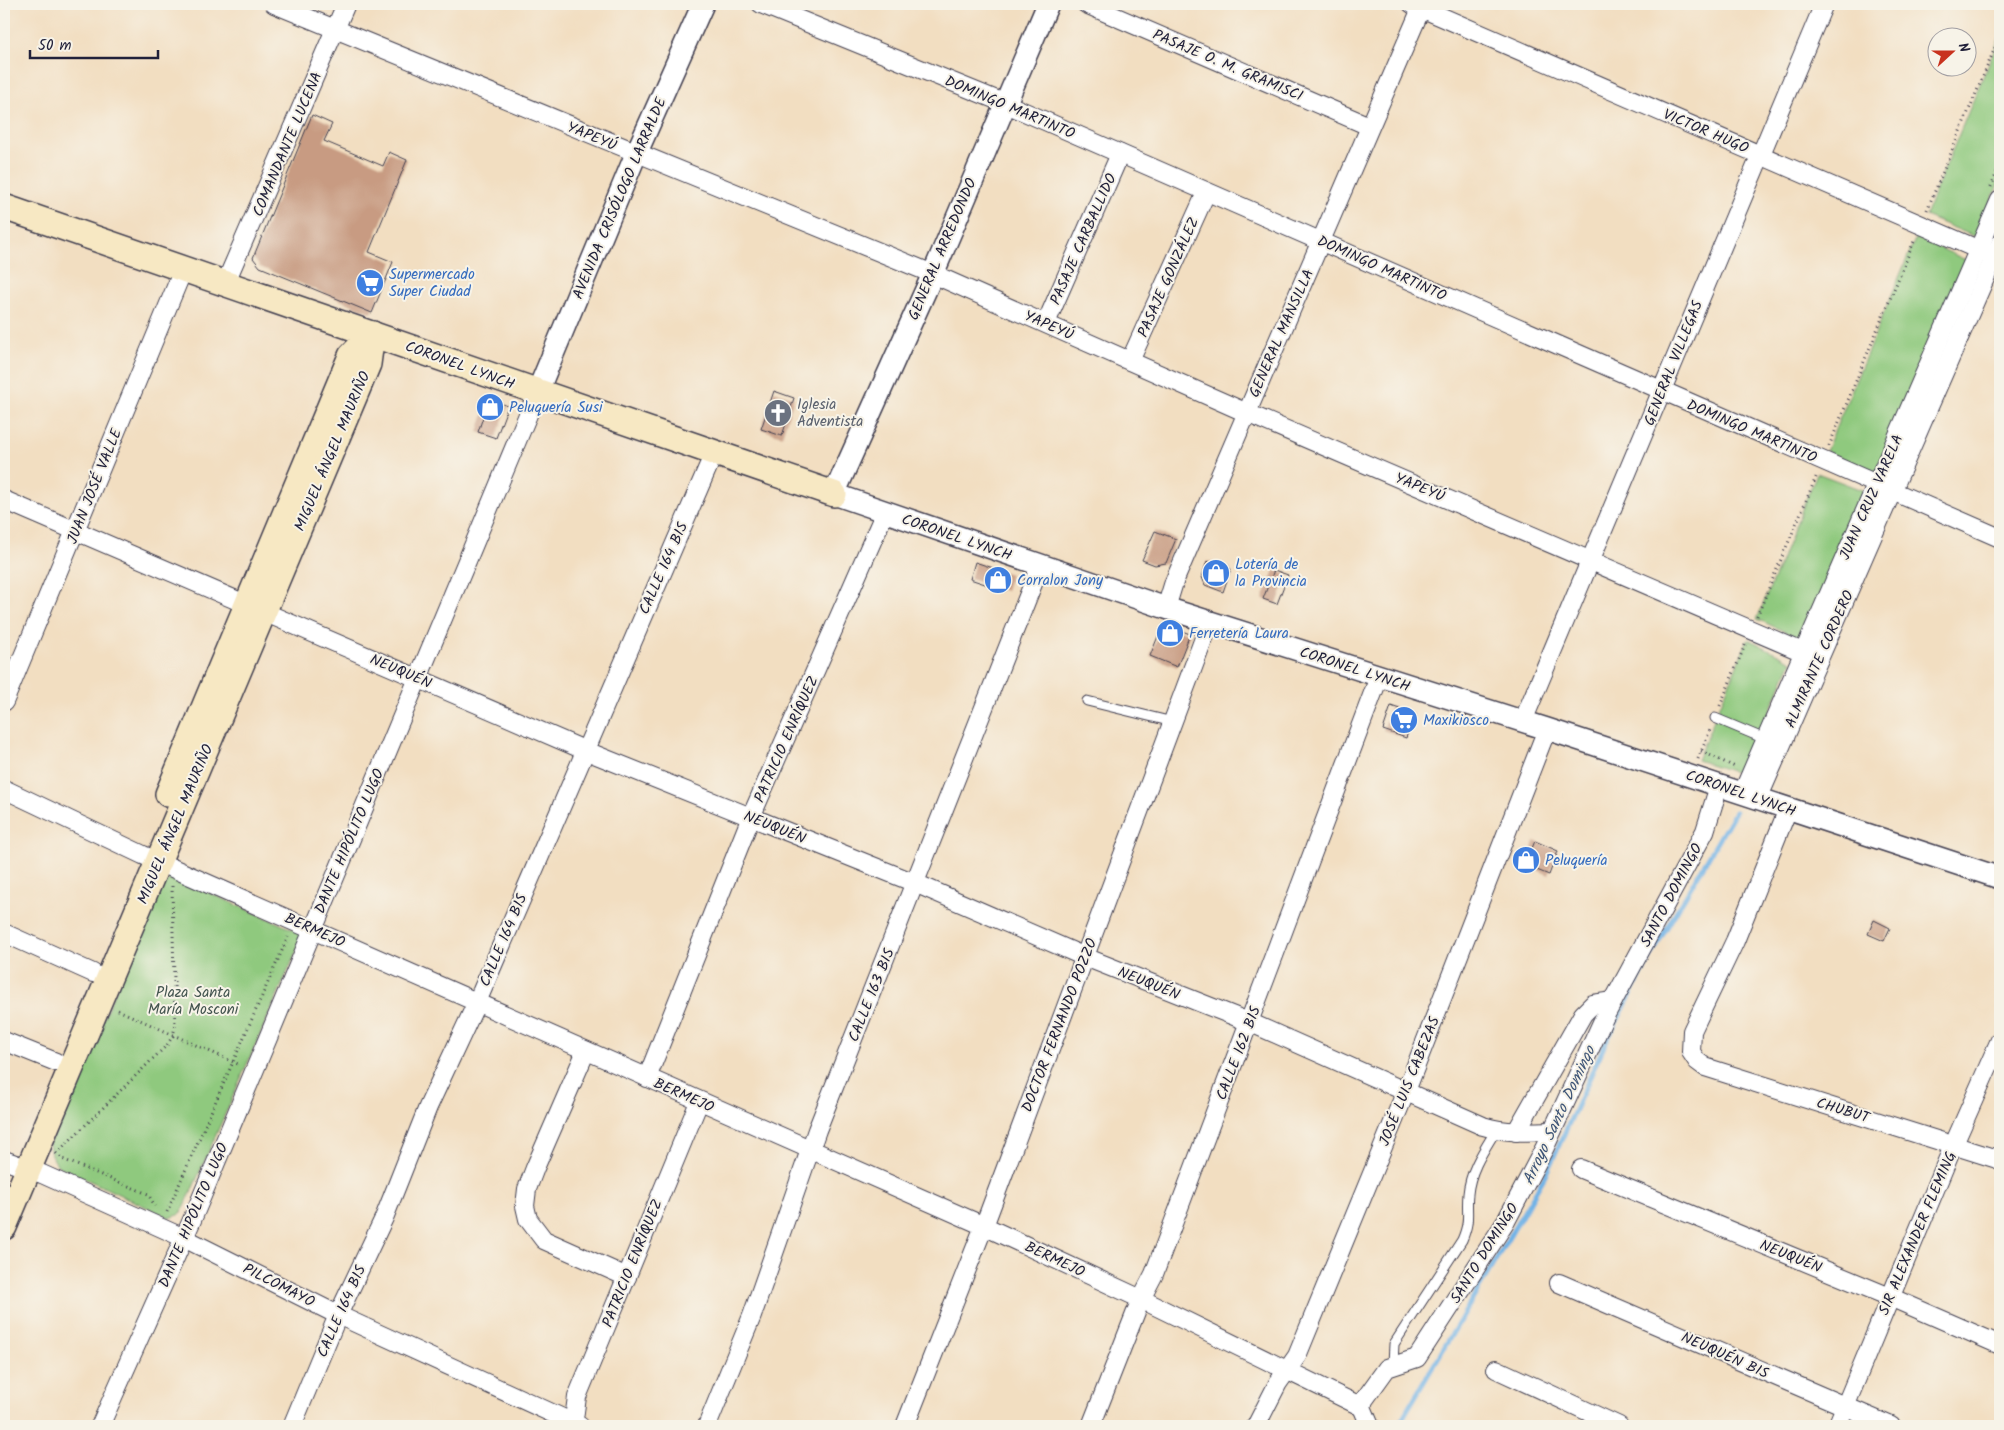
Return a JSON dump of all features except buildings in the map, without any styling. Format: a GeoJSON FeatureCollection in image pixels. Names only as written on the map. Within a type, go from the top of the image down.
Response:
{"type":"FeatureCollection","features":[{"type":"Feature","properties":{"kind":"main road","name":"CORONEL LYNCH"},"geometry":{"type":"LineString","coordinates":[[4,207],[834,494]]}},
{"type":"Feature","properties":{"kind":"main road","name":"MIGUEL ÁNGEL MAURIÑO"},"geometry":{"type":"LineString","coordinates":[[18,1170],[256,609],[351,356],[372,334]]}},
{"type":"Feature","properties":{"kind":"main road","name":"MIGUEL ÁNGEL MAURIÑO"},"geometry":{"type":"LineString","coordinates":[[4,1227],[18,1170],[56,1062],[93,973],[151,858]]}},
{"type":"Feature","properties":{"kind":"street","name":"YAPEYÚ"},"geometry":{"type":"LineString","coordinates":[[274,4],[932,274],[1247,413],[1819,660]]}},
{"type":"Feature","properties":{"kind":"street","name":"COMANDANTE LUCENA"},"geometry":{"type":"LineString","coordinates":[[226,284],[346,4]]}},
{"type":"Feature","properties":{"kind":"street","name":"AVENIDA CRISÓLOGO LARRALDE"},"geometry":{"type":"LineString","coordinates":[[538,393],[636,154],[703,4]]}},
{"type":"Feature","properties":{"kind":"street","name":"DOMINGO MARTINTO"},"geometry":{"type":"LineString","coordinates":[[761,4],[1004,103],[1661,392],[2000,538]]}},
{"type":"Feature","properties":{"kind":"street","name":"GENERAL ARREDONDO"},"geometry":{"type":"LineString","coordinates":[[834,494],[932,274],[1048,4]]}},
{"type":"Feature","properties":{"kind":"street","name":"PASAJE O. M. GRAMISCI"},"geometry":{"type":"LineString","coordinates":[[1086,4],[1369,126]]}},
{"type":"Feature","properties":{"kind":"street","name":"GENERAL VILLEGAS"},"geometry":{"type":"LineString","coordinates":[[1523,721],[1592,561],[1759,155],[1824,4]]}},
{"type":"Feature","properties":{"kind":"street","name":"GENERAL MANSILLA"},"geometry":{"type":"LineString","coordinates":[[1166,608],[1174,582],[1321,241],[1418,5]]}},
{"type":"Feature","properties":{"kind":"street","name":"VICTOR HUGO"},"geometry":{"type":"LineString","coordinates":[[1418,5],[1921,225],[1994,252]]}},
{"type":"Feature","properties":{"kind":"street","name":"PASAJE CARBALLIDO"},"geometry":{"type":"LineString","coordinates":[[1046,323],[1120,154]]}},
{"type":"Feature","properties":{"kind":"street","name":"PASAJE GONZÁLEZ"},"geometry":{"type":"LineString","coordinates":[[1130,361],[1206,193]]}},
{"type":"Feature","properties":{"kind":"street","name":"JUAN CRUZ VARELA"},"geometry":{"type":"LineString","coordinates":[[1750,796],[1765,739],[1802,652],[1885,488],[1994,252],[2000,200]]}},
{"type":"Feature","properties":{"kind":"street","name":"JUAN JOSÉ VALLE"},"geometry":{"type":"LineString","coordinates":[[4,702],[183,270]]}},
{"type":"Feature","properties":{"kind":"street","name":"DANTE HIPÓLITO LUGO"},"geometry":{"type":"LineString","coordinates":[[100,1426],[192,1220],[538,393]]}},
{"type":"Feature","properties":{"kind":"street","name":"CALLE 164 BIS"},"geometry":{"type":"LineString","coordinates":[[292,1426],[338,1315],[384,1218],[428,1107],[477,1002],[584,750],[714,453]]}},
{"type":"Feature","properties":{"kind":"street","name":"ALMIRANTE CORDERO"},"geometry":{"type":"LineString","coordinates":[[1750,796],[1819,660],[1885,488]]}},
{"type":"Feature","properties":{"kind":"street","name":"CORONEL LYNCH"},"geometry":{"type":"LineString","coordinates":[[834,494],[1166,608],[1523,721],[2000,878]]}},
{"type":"Feature","properties":{"kind":"street","name":"NEUQUÉN"},"geometry":{"type":"LineString","coordinates":[[4,500],[584,750],[915,883],[1084,957],[1249,1022],[1496,1130],[1516,1132],[1552,1131]]}},
{"type":"Feature","properties":{"kind":"street","name":"PATRICIO ENRÍQUEZ"},"geometry":{"type":"LineString","coordinates":[[647,1078],[751,817],[885,512]]}},
{"type":"Feature","properties":{"kind":"street","name":"CALLE 163 BIS"},"geometry":{"type":"LineString","coordinates":[[706,1426],[752,1316],[812,1150],[817,1130],[1040,566]]}},
{"type":"Feature","properties":{"kind":"street","name":"DOCTOR FERNANDO POZZO"},"geometry":{"type":"LineString","coordinates":[[905,1426],[984,1226],[1210,622]]}},
{"type":"Feature","properties":{"kind":"street","name":"CALLE 162 BIS"},"geometry":{"type":"LineString","coordinates":[[1091,1426],[1141,1299],[1154,1274],[1380,677]]}},
{"type":"Feature","properties":{"kind":"street","name":"JOSÉ LUIS CABEZAS"},"geometry":{"type":"LineString","coordinates":[[1256,1426],[1278,1384],[1297,1356],[1406,1091],[1547,729]]}},
{"type":"Feature","properties":{"kind":"street","name":"SANTO DOMINGO"},"geometry":{"type":"LineString","coordinates":[[1393,1364],[1405,1363],[1417,1358],[1505,1223],[1552,1131],[1613,1001],[1705,831],[1719,786]]}},
{"type":"Feature","properties":{"kind":"street","name":"BERMEJO"},"geometry":{"type":"LineString","coordinates":[[4,789],[151,858],[309,937],[477,1002],[699,1102],[984,1226],[1141,1299],[1362,1407]]}},
{"type":"Feature","properties":{"kind":"street","name":"CHUBUT"},"geometry":{"type":"LineString","coordinates":[[1788,809],[1735,941],[1692,1031],[1691,1052],[1696,1061],[1705,1066],[2000,1160]]}},
{"type":"Feature","properties":{"kind":"street"},"geometry":{"type":"LineString","coordinates":[[4,934],[93,973]]}},
{"type":"Feature","properties":{"kind":"street"},"geometry":{"type":"LineString","coordinates":[[1516,1132],[1583,1014],[1593,1004],[1613,1001]]}},
{"type":"Feature","properties":{"kind":"street","name":"SIR ALEXANDER FLEMING"},"geometry":{"type":"LineString","coordinates":[[1837,1426],[1954,1144],[2000,1040]]}},
{"type":"Feature","properties":{"kind":"street"},"geometry":{"type":"LineString","coordinates":[[4,1041],[56,1062]]}},
{"type":"Feature","properties":{"kind":"street"},"geometry":{"type":"LineString","coordinates":[[586,1051],[535,1168],[527,1189],[525,1206],[528,1218],[544,1240],[626,1277]]}},
{"type":"Feature","properties":{"kind":"street","name":"PATRICIO ENRÍQUEZ"},"geometry":{"type":"LineString","coordinates":[[576,1425],[577,1397],[699,1102]]}},
{"type":"Feature","properties":{"kind":"street","name":"PILCOMAYO"},"geometry":{"type":"LineString","coordinates":[[18,1170],[164,1219],[184,1238],[338,1315],[576,1425]]}},
{"type":"Feature","properties":{"kind":"street","name":"NEUQUÉN"},"geometry":{"type":"LineString","coordinates":[[1581,1170],[1890,1297],[2000,1345]]}},
{"type":"Feature","properties":{"kind":"street","name":"NEUQUÉN BIS"},"geometry":{"type":"LineString","coordinates":[[1559,1283],[1845,1408],[1891,1426]]}},
{"type":"Feature","properties":{"kind":"street"},"geometry":{"type":"LineString","coordinates":[[1370,1426],[1362,1407],[1364,1400],[1387,1368],[1393,1364]]}},
{"type":"Feature","properties":{"kind":"street"},"geometry":{"type":"LineString","coordinates":[[1496,1369],[1619,1426]]}},
{"type":"Feature","properties":{"kind":"lane"},"geometry":{"type":"LineString","coordinates":[[1086,702],[1173,722]]}},
{"type":"Feature","properties":{"kind":"lane"},"geometry":{"type":"LineString","coordinates":[[1715,718],[1765,739]]}},
{"type":"Feature","properties":{"kind":"lane"},"geometry":{"type":"LineString","coordinates":[[1393,1364],[1394,1344],[1462,1240],[1469,1224],[1468,1196],[1471,1179],[1479,1158],[1496,1130]]}},
{"type":"Feature","properties":{"kind":"path"},"geometry":{"type":"LineString","coordinates":[[1691,776],[2000,36]]}},
{"type":"Feature","properties":{"kind":"path"},"geometry":{"type":"LineString","coordinates":[[18,1170],[56,1154],[167,1045],[173,1036],[175,1027],[170,885],[177,883]]}},
{"type":"Feature","properties":{"kind":"path"},"geometry":{"type":"LineString","coordinates":[[164,1219],[292,929]]}},
{"type":"Feature","properties":{"kind":"path"},"geometry":{"type":"LineString","coordinates":[[280,932],[292,929],[309,937]]}},
{"type":"Feature","properties":{"kind":"path"},"geometry":{"type":"LineString","coordinates":[[112,1017],[116,1008],[173,1036],[254,1071]]}},
{"type":"Feature","properties":{"kind":"path"},"geometry":{"type":"LineString","coordinates":[[55,1145],[56,1154],[62,1159],[148,1194],[164,1219]]}},
{"type":"Feature","properties":{"kind":"path"},"geometry":{"type":"LineString","coordinates":[[164,1219],[192,1220]]}},
{"type":"Feature","properties":{"kind":"green space"},"geometry":{"type":"Polygon","coordinates":[[[2000,36],[2000,180],[1976,237],[1925,216],[2000,36]]]}},
{"type":"Feature","properties":{"kind":"green space"},"geometry":{"type":"Polygon","coordinates":[[[1916,237],[1968,261],[1874,474],[1826,451],[1916,237]]]}},
{"type":"Feature","properties":{"kind":"green space"},"geometry":{"type":"Polygon","coordinates":[[[1817,473],[1867,492],[1801,639],[1757,619],[1817,473]]]}},
{"type":"Feature","properties":{"kind":"green space"},"geometry":{"type":"Polygon","coordinates":[[[1748,639],[1792,661],[1741,774],[1697,760],[1748,639]]]}},
{"type":"Feature","properties":{"kind":"green space","name":"Plaza Santa María Mosconi"},"geometry":{"type":"Polygon","coordinates":[[[173,877],[301,933],[302,939],[183,1210],[178,1215],[170,1218],[58,1166],[51,1155],[49,1144],[162,883],[173,877]]]}},
{"type":"Feature","properties":{"kind":"waterway","name":"Arroyo Santo Domingo"},"geometry":{"type":"LineString","coordinates":[[1398,1426],[1545,1176],[1605,1044],[1659,941],[1735,812]]}},
{"type":"Feature","properties":{"kind":"place","name":"Supermercado Super Ciudad"},"geometry":{"type":"Point","coordinates":[370,283]}},
{"type":"Feature","properties":{"kind":"place","name":"Peluquería Susi"},"geometry":{"type":"Point","coordinates":[490,407]}},
{"type":"Feature","properties":{"kind":"place","name":"Iglesia Adventista"},"geometry":{"type":"Point","coordinates":[778,413]}},
{"type":"Feature","properties":{"kind":"place","name":"Lotería de la Provincia"},"geometry":{"type":"Point","coordinates":[1216,573]}},
{"type":"Feature","properties":{"kind":"place","name":"Corralon Jony"},"geometry":{"type":"Point","coordinates":[998,580]}},
{"type":"Feature","properties":{"kind":"place","name":"Ferretería Laura"},"geometry":{"type":"Point","coordinates":[1170,633]}},
{"type":"Feature","properties":{"kind":"place","name":"Maxikiosco"},"geometry":{"type":"Point","coordinates":[1404,720]}},
{"type":"Feature","properties":{"kind":"place","name":"Peluquería"},"geometry":{"type":"Point","coordinates":[1526,860]}}]}
